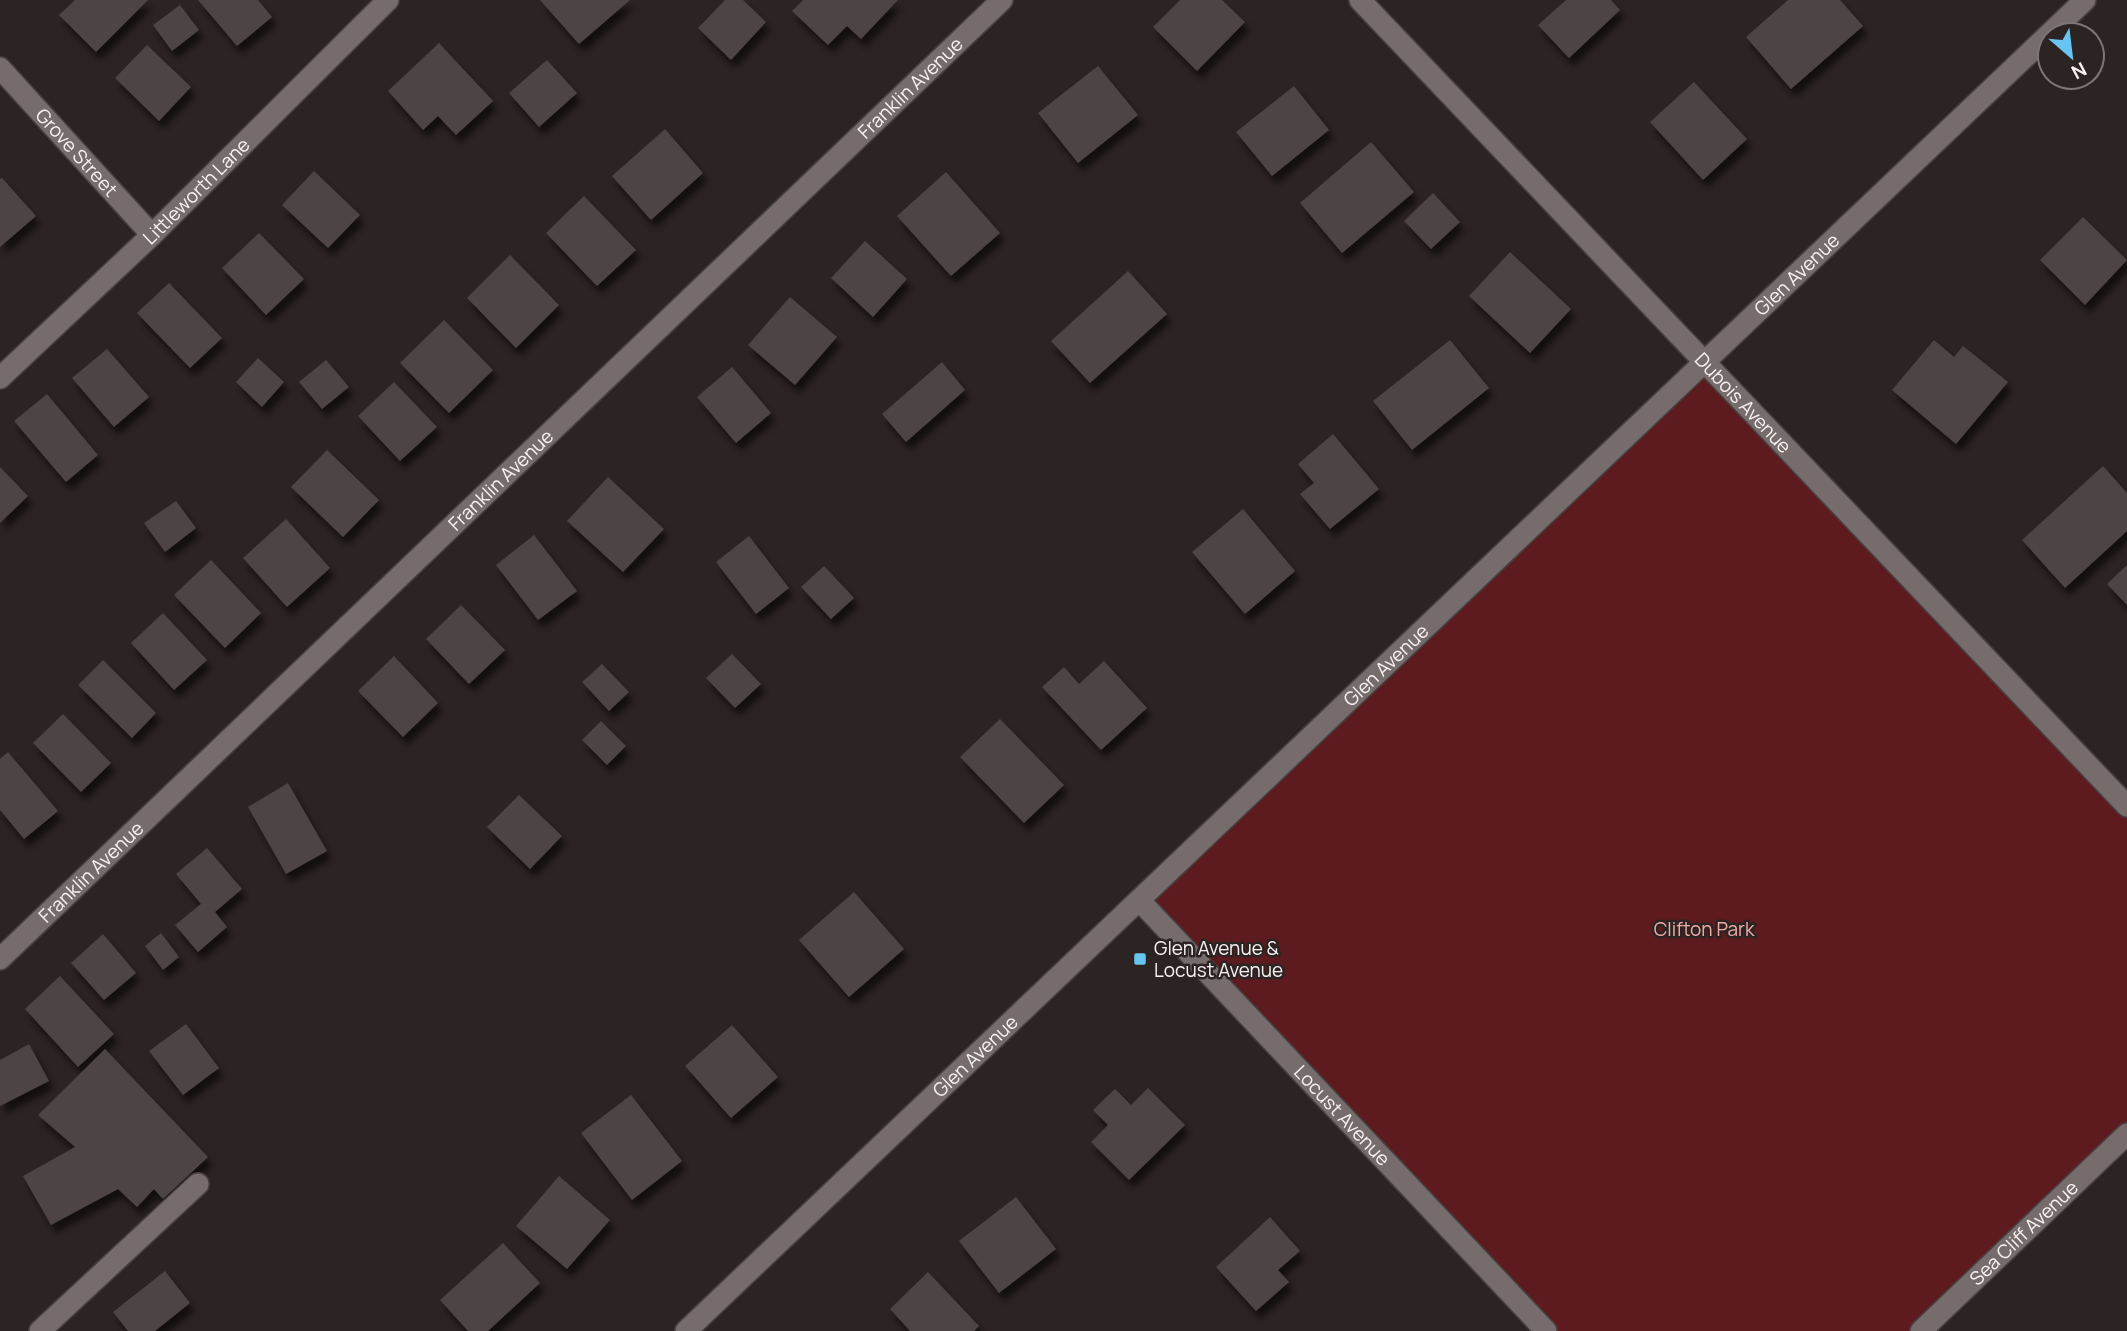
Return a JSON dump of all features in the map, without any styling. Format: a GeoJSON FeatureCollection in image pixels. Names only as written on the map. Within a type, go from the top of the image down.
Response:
{"type":"FeatureCollection","features":[{"type":"Feature","properties":{"kind":"street","name":"Littleworth Lane"},"geometry":{"type":"LineString","coordinates":[[0,378],[152,235],[388,0]]}},
{"type":"Feature","properties":{"kind":"street","name":"Franklin Avenue"},"geometry":{"type":"LineString","coordinates":[[0,959],[1002,0]]}},
{"type":"Feature","properties":{"kind":"street","name":"Dubois Avenue"},"geometry":{"type":"LineString","coordinates":[[1360,0],[2127,806]]}},
{"type":"Feature","properties":{"kind":"street","name":"Glen Avenue"},"geometry":{"type":"LineString","coordinates":[[686,1331],[2085,0]]}},
{"type":"Feature","properties":{"kind":"street","name":"Grove Street"},"geometry":{"type":"LineString","coordinates":[[0,68],[152,235]]}},
{"type":"Feature","properties":{"kind":"street","name":"Locust Avenue"},"geometry":{"type":"LineString","coordinates":[[1139,900],[1546,1331]]}},
{"type":"Feature","properties":{"kind":"street","name":"Sea Cliff Avenue"},"geometry":{"type":"LineString","coordinates":[[1921,1331],[2127,1135]]}},
{"type":"Feature","properties":{"kind":"street"},"geometry":{"type":"LineString","coordinates":[[40,1331],[198,1184]]}},
{"type":"Feature","properties":{"kind":"green space","name":"Clifton Park"},"geometry":{"type":"Polygon","coordinates":[[[1704,361],[2127,806],[2127,1134],[1921,1331],[1546,1331],[1139,900],[1704,361]]]}},
{"type":"Feature","properties":{"kind":"building"},"geometry":{"type":"Polygon","coordinates":[[[75,0],[148,0],[96,52],[59,15],[75,0]]]}},
{"type":"Feature","properties":{"kind":"building"},"geometry":{"type":"Polygon","coordinates":[[[198,0],[258,0],[272,17],[237,46],[198,0]]]}},
{"type":"Feature","properties":{"kind":"building"},"geometry":{"type":"Polygon","coordinates":[[[540,0],[630,0],[579,44],[540,0]]]}},
{"type":"Feature","properties":{"kind":"building"},"geometry":{"type":"Polygon","coordinates":[[[725,0],[743,0],[766,22],[731,60],[698,28],[725,0]]]}},
{"type":"Feature","properties":{"kind":"building"},"geometry":{"type":"Polygon","coordinates":[[[803,0],[898,0],[861,39],[847,26],[828,45],[792,11],[803,0]]]}},
{"type":"Feature","properties":{"kind":"building"},"geometry":{"type":"Polygon","coordinates":[[[1180,0],[1222,0],[1245,22],[1197,71],[1153,27],[1180,0]]]}},
{"type":"Feature","properties":{"kind":"building"},"geometry":{"type":"Polygon","coordinates":[[[1566,0],[1611,0],[1620,10],[1569,58],[1538,25],[1566,0]]]}},
{"type":"Feature","properties":{"kind":"building"},"geometry":{"type":"Polygon","coordinates":[[[1788,0],[1840,0],[1863,26],[1791,89],[1746,37],[1788,0]]]}},
{"type":"Feature","properties":{"kind":"building"},"geometry":{"type":"Polygon","coordinates":[[[180,5],[199,30],[172,51],[153,25],[180,5]]]}},
{"type":"Feature","properties":{"kind":"building"},"geometry":{"type":"Polygon","coordinates":[[[439,43],[493,101],[456,135],[438,116],[423,130],[388,91],[439,43]]]}},
{"type":"Feature","properties":{"kind":"building"},"geometry":{"type":"Polygon","coordinates":[[[147,45],[191,87],[159,121],[115,78],[147,45]]]}},
{"type":"Feature","properties":{"kind":"building"},"geometry":{"type":"Polygon","coordinates":[[[547,60],[577,93],[539,127],[509,93],[547,60]]]}},
{"type":"Feature","properties":{"kind":"building"},"geometry":{"type":"Polygon","coordinates":[[[1098,66],[1138,115],[1078,163],[1038,113],[1098,66]]]}},
{"type":"Feature","properties":{"kind":"building"},"geometry":{"type":"Polygon","coordinates":[[[1694,82],[1747,139],[1703,180],[1650,122],[1694,82]]]}},
{"type":"Feature","properties":{"kind":"building"},"geometry":{"type":"Polygon","coordinates":[[[1294,86],[1329,130],[1272,176],[1236,132],[1294,86]]]}},
{"type":"Feature","properties":{"kind":"building"},"geometry":{"type":"Polygon","coordinates":[[[665,129],[703,173],[651,220],[612,176],[665,129]]]}},
{"type":"Feature","properties":{"kind":"building"},"geometry":{"type":"Polygon","coordinates":[[[1371,142],[1414,192],[1342,253],[1300,203],[1371,142]]]}},
{"type":"Feature","properties":{"kind":"building"},"geometry":{"type":"Polygon","coordinates":[[[314,171],[360,215],[328,248],[282,205],[314,171]]]}},
{"type":"Feature","properties":{"kind":"building"},"geometry":{"type":"Polygon","coordinates":[[[946,172],[1000,233],[951,276],[897,216],[946,172]]]}},
{"type":"Feature","properties":{"kind":"building"},"geometry":{"type":"Polygon","coordinates":[[[2,178],[36,216],[0,247],[0,179],[2,178]]]}},
{"type":"Feature","properties":{"kind":"building"},"geometry":{"type":"Polygon","coordinates":[[[1433,193],[1460,222],[1431,249],[1404,221],[1433,193]]]}},
{"type":"Feature","properties":{"kind":"building"},"geometry":{"type":"Polygon","coordinates":[[[584,196],[636,250],[597,286],[546,233],[584,196]]]}},
{"type":"Feature","properties":{"kind":"building"},"geometry":{"type":"Polygon","coordinates":[[[2083,217],[2127,260],[2085,305],[2040,260],[2083,217]]]}},
{"type":"Feature","properties":{"kind":"building"},"geometry":{"type":"Polygon","coordinates":[[[259,233],[304,279],[266,315],[222,268],[259,233]]]}},
{"type":"Feature","properties":{"kind":"building"},"geometry":{"type":"Polygon","coordinates":[[[865,241],[907,279],[873,317],[831,278],[865,241]]]}},
{"type":"Feature","properties":{"kind":"building"},"geometry":{"type":"Polygon","coordinates":[[[1510,252],[1571,309],[1530,353],[1469,296],[1510,252]]]}},
{"type":"Feature","properties":{"kind":"building"},"geometry":{"type":"Polygon","coordinates":[[[510,255],[559,305],[516,348],[467,298],[510,255]]]}},
{"type":"Feature","properties":{"kind":"building"},"geometry":{"type":"Polygon","coordinates":[[[1128,271],[1167,314],[1090,383],[1051,341],[1128,271]]]}},
{"type":"Feature","properties":{"kind":"building"},"geometry":{"type":"Polygon","coordinates":[[[169,283],[222,338],[190,368],[137,313],[169,283]]]}},
{"type":"Feature","properties":{"kind":"building"},"geometry":{"type":"Polygon","coordinates":[[[790,297],[837,337],[795,385],[748,345],[790,297]]]}},
{"type":"Feature","properties":{"kind":"building"},"geometry":{"type":"Polygon","coordinates":[[[444,320],[493,370],[449,413],[400,363],[444,320]]]}},
{"type":"Feature","properties":{"kind":"building"},"geometry":{"type":"Polygon","coordinates":[[[1450,340],[1489,388],[1412,450],[1373,401],[1450,340]]]}},
{"type":"Feature","properties":{"kind":"building"},"geometry":{"type":"Polygon","coordinates":[[[1934,340],[1954,357],[1963,346],[2008,382],[1956,444],[1892,390],[1934,340]]]}},
{"type":"Feature","properties":{"kind":"building"},"geometry":{"type":"Polygon","coordinates":[[[107,349],[149,397],[114,427],[72,378],[107,349]]]}},
{"type":"Feature","properties":{"kind":"building"},"geometry":{"type":"Polygon","coordinates":[[[258,358],[284,382],[262,407],[236,382],[258,358]]]}},
{"type":"Feature","properties":{"kind":"building"},"geometry":{"type":"Polygon","coordinates":[[[326,360],[349,387],[322,409],[299,382],[326,360]]]}},
{"type":"Feature","properties":{"kind":"building"},"geometry":{"type":"Polygon","coordinates":[[[942,362],[965,390],[906,442],[882,414],[942,362]]]}},
{"type":"Feature","properties":{"kind":"building"},"geometry":{"type":"Polygon","coordinates":[[[732,367],[771,413],[736,443],[697,397],[732,367]]]}},
{"type":"Feature","properties":{"kind":"building"},"geometry":{"type":"Polygon","coordinates":[[[394,382],[437,427],[400,461],[358,416],[394,382]]]}},
{"type":"Feature","properties":{"kind":"building"},"geometry":{"type":"Polygon","coordinates":[[[47,394],[98,455],[66,482],[14,421],[47,394]]]}},
{"type":"Feature","properties":{"kind":"building"},"geometry":{"type":"Polygon","coordinates":[[[1333,434],[1379,489],[1330,529],[1300,494],[1314,483],[1298,464],[1333,434]]]}},
{"type":"Feature","properties":{"kind":"building"},"geometry":{"type":"Polygon","coordinates":[[[327,450],[379,500],[343,537],[291,487],[327,450]]]}},
{"type":"Feature","properties":{"kind":"building"},"geometry":{"type":"Polygon","coordinates":[[[2103,466],[2127,493],[2127,531],[2065,588],[2022,540],[2103,466]]]}},
{"type":"Feature","properties":{"kind":"building"},"geometry":{"type":"Polygon","coordinates":[[[0,467],[28,496],[0,523],[0,467]]]}},
{"type":"Feature","properties":{"kind":"building"},"geometry":{"type":"Polygon","coordinates":[[[608,477],[664,529],[623,572],[567,521],[608,477]]]}},
{"type":"Feature","properties":{"kind":"building"},"geometry":{"type":"Polygon","coordinates":[[[176,501],[196,528],[165,552],[144,523],[176,501]]]}},
{"type":"Feature","properties":{"kind":"building"},"geometry":{"type":"Polygon","coordinates":[[[1243,509],[1295,571],[1245,614],[1192,552],[1243,509]]]}},
{"type":"Feature","properties":{"kind":"building"},"geometry":{"type":"Polygon","coordinates":[[[286,519],[330,568],[287,607],[243,558],[286,519]]]}},
{"type":"Feature","properties":{"kind":"building"},"geometry":{"type":"Polygon","coordinates":[[[534,535],[577,591],[538,620],[496,565],[534,535]]]}},
{"type":"Feature","properties":{"kind":"building"},"geometry":{"type":"Polygon","coordinates":[[[749,536],[789,588],[756,614],[716,562],[749,536]]]}},
{"type":"Feature","properties":{"kind":"building"},"geometry":{"type":"Polygon","coordinates":[[[211,560],[261,613],[225,648],[174,595],[211,560]]]}},
{"type":"Feature","properties":{"kind":"building"},"geometry":{"type":"Polygon","coordinates":[[[2127,565],[2127,605],[2107,584],[2127,565]]]}},
{"type":"Feature","properties":{"kind":"building"},"geometry":{"type":"Polygon","coordinates":[[[824,566],[854,598],[831,619],[801,587],[824,566]]]}},
{"type":"Feature","properties":{"kind":"building"},"geometry":{"type":"Polygon","coordinates":[[[461,605],[505,650],[469,684],[426,639],[461,605]]]}},
{"type":"Feature","properties":{"kind":"building"},"geometry":{"type":"Polygon","coordinates":[[[163,613],[207,660],[174,690],[131,643],[163,613]]]}},
{"type":"Feature","properties":{"kind":"building"},"geometry":{"type":"Polygon","coordinates":[[[732,654],[761,684],[735,708],[706,678],[732,654]]]}},
{"type":"Feature","properties":{"kind":"building"},"geometry":{"type":"Polygon","coordinates":[[[394,656],[438,703],[403,737],[358,691],[394,656]]]}},
{"type":"Feature","properties":{"kind":"building"},"geometry":{"type":"Polygon","coordinates":[[[103,660],[156,713],[132,738],[78,685],[103,660]]]}},
{"type":"Feature","properties":{"kind":"building"},"geometry":{"type":"Polygon","coordinates":[[[1104,661],[1147,708],[1101,750],[1042,687],[1064,667],[1079,684],[1104,661]]]}},
{"type":"Feature","properties":{"kind":"building"},"geometry":{"type":"Polygon","coordinates":[[[602,664],[629,692],[609,711],[582,682],[602,664]]]}},
{"type":"Feature","properties":{"kind":"building"},"geometry":{"type":"Polygon","coordinates":[[[63,714],[111,763],[81,792],[33,743],[63,714]]]}},
{"type":"Feature","properties":{"kind":"building"},"geometry":{"type":"Polygon","coordinates":[[[1000,719],[1064,785],[1024,823],[960,757],[1000,719]]]}},
{"type":"Feature","properties":{"kind":"building"},"geometry":{"type":"Polygon","coordinates":[[[601,721],[626,746],[607,765],[582,740],[601,721]]]}},
{"type":"Feature","properties":{"kind":"building"},"geometry":{"type":"Polygon","coordinates":[[[8,752],[58,811],[24,839],[0,810],[0,759],[8,752]]]}},
{"type":"Feature","properties":{"kind":"building"},"geometry":{"type":"Polygon","coordinates":[[[288,783],[327,851],[286,874],[248,807],[288,783]]]}},
{"type":"Feature","properties":{"kind":"building"},"geometry":{"type":"Polygon","coordinates":[[[519,795],[562,836],[530,869],[487,827],[519,795]]]}},
{"type":"Feature","properties":{"kind":"building"},"geometry":{"type":"Polygon","coordinates":[[[207,848],[242,889],[215,912],[227,927],[198,952],[175,925],[201,904],[176,874],[207,848]]]}},
{"type":"Feature","properties":{"kind":"building"},"geometry":{"type":"Polygon","coordinates":[[[854,892],[904,949],[849,997],[799,940],[854,892]]]}},
{"type":"Feature","properties":{"kind":"building"},"geometry":{"type":"Polygon","coordinates":[[[161,933],[179,957],[163,970],[145,946],[161,933]]]}},
{"type":"Feature","properties":{"kind":"building"},"geometry":{"type":"Polygon","coordinates":[[[103,934],[136,973],[104,1000],[71,963],[103,934]]]}},
{"type":"Feature","properties":{"kind":"building"},"geometry":{"type":"Polygon","coordinates":[[[60,976],[114,1034],[78,1067],[25,1009],[60,976]]]}},
{"type":"Feature","properties":{"kind":"building"},"geometry":{"type":"Polygon","coordinates":[[[186,1024],[219,1068],[183,1095],[149,1051],[186,1024]]]}},
{"type":"Feature","properties":{"kind":"building"},"geometry":{"type":"Polygon","coordinates":[[[732,1025],[778,1077],[731,1118],[685,1066],[732,1025]]]}},
{"type":"Feature","properties":{"kind":"building"},"geometry":{"type":"Polygon","coordinates":[[[29,1044],[49,1081],[0,1106],[0,1060],[29,1044]]]}},
{"type":"Feature","properties":{"kind":"building"},"geometry":{"type":"Polygon","coordinates":[[[105,1049],[208,1157],[163,1199],[154,1189],[137,1207],[118,1189],[51,1225],[23,1176],[75,1147],[38,1115],[105,1049]]]}},
{"type":"Feature","properties":{"kind":"building"},"geometry":{"type":"Polygon","coordinates":[[[1148,1088],[1185,1125],[1129,1180],[1091,1142],[1108,1125],[1093,1110],[1115,1089],[1131,1105],[1148,1088]]]}},
{"type":"Feature","properties":{"kind":"building"},"geometry":{"type":"Polygon","coordinates":[[[631,1095],[682,1161],[632,1200],[581,1133],[631,1095]]]}},
{"type":"Feature","properties":{"kind":"building"},"geometry":{"type":"Polygon","coordinates":[[[559,1176],[610,1220],[567,1269],[516,1226],[559,1176]]]}},
{"type":"Feature","properties":{"kind":"building"},"geometry":{"type":"Polygon","coordinates":[[[1016,1197],[1056,1249],[999,1293],[959,1241],[1016,1197]]]}},
{"type":"Feature","properties":{"kind":"building"},"geometry":{"type":"Polygon","coordinates":[[[1270,1217],[1300,1251],[1278,1270],[1289,1282],[1256,1311],[1216,1267],[1270,1217]]]}},
{"type":"Feature","properties":{"kind":"building"},"geometry":{"type":"Polygon","coordinates":[[[503,1243],[540,1283],[488,1331],[468,1331],[440,1300],[503,1243]]]}},
{"type":"Feature","properties":{"kind":"building"},"geometry":{"type":"Polygon","coordinates":[[[165,1271],[190,1303],[155,1331],[128,1331],[113,1312],[165,1271]]]}},
{"type":"Feature","properties":{"kind":"building"},"geometry":{"type":"Polygon","coordinates":[[[928,1272],[979,1326],[974,1331],[910,1331],[890,1309],[928,1272]]]}},
{"type":"Feature","properties":{"kind":"place","name":"Glen Avenue & Locust Avenue"},"geometry":{"type":"Point","coordinates":[1140,959]}}]}
